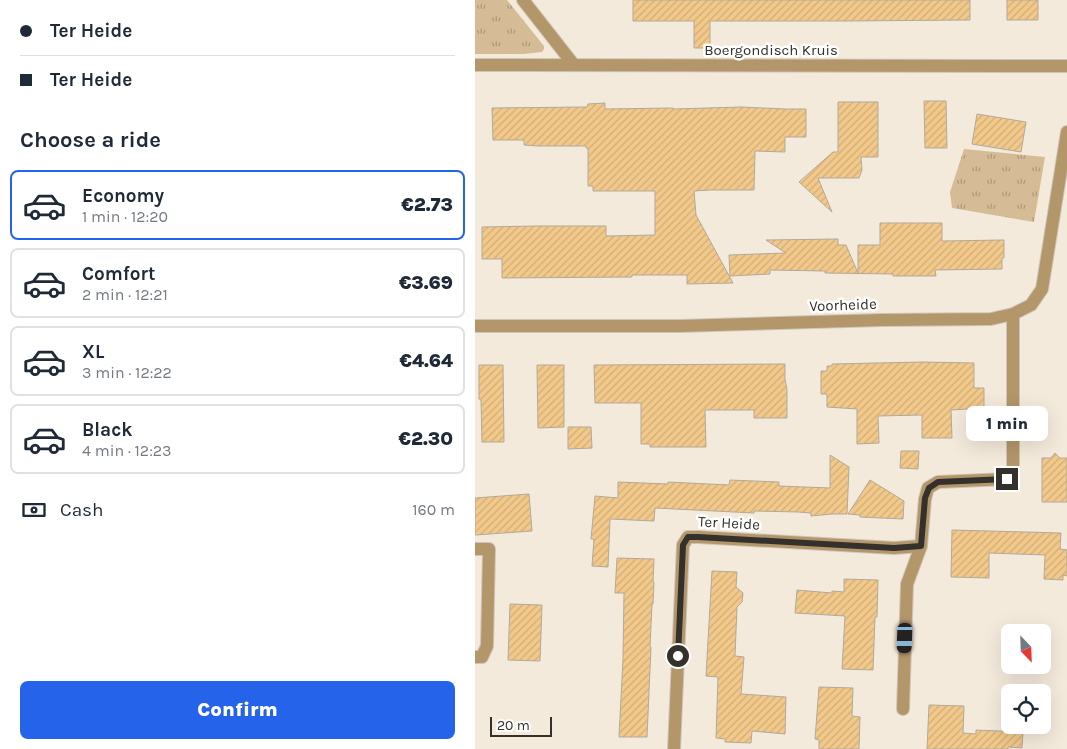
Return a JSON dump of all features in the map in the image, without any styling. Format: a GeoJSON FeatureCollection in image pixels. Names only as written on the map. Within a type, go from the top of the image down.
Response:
{"type":"FeatureCollection","features":[{"type":"Feature","properties":{"kind":"street"},"geometry":{"type":"LineString","coordinates":[[523,0],[574,65]]}},
{"type":"Feature","properties":{"kind":"street","name":"Boergondisch Kruis"},"geometry":{"type":"LineString","coordinates":[[475,65],[1067,66]]}},
{"type":"Feature","properties":{"kind":"street","name":"Voorheide"},"geometry":{"type":"LineString","coordinates":[[475,326],[680,326],[991,319],[1013,314],[1031,306],[1042,289],[1067,132]]}},
{"type":"Feature","properties":{"kind":"street"},"geometry":{"type":"LineString","coordinates":[[903,709],[907,584],[921,546],[925,498],[929,488],[938,482],[1007,479],[1013,470],[1013,314]]}},
{"type":"Feature","properties":{"kind":"street","name":"Ter Heide"},"geometry":{"type":"LineString","coordinates":[[674,749],[683,545],[688,537],[894,548],[921,546]]}},
{"type":"Feature","properties":{"kind":"street"},"geometry":{"type":"LineString","coordinates":[[475,549],[489,549],[487,646],[482,657],[475,657]]}},
{"type":"Feature","properties":{"kind":"green space"},"geometry":{"type":"Polygon","coordinates":[[[475,0],[507,0],[544,46],[542,52],[475,54],[475,0]]]}},
{"type":"Feature","properties":{"kind":"green space"},"geometry":{"type":"Polygon","coordinates":[[[964,149],[1045,157],[1034,222],[952,208],[950,192],[964,149]]]}},
{"type":"Feature","properties":{"kind":"building"},"geometry":{"type":"Polygon","coordinates":[[[633,0],[970,0],[970,20],[710,21],[710,48],[694,48],[694,21],[633,21],[633,0]]]}},
{"type":"Feature","properties":{"kind":"building"},"geometry":{"type":"Polygon","coordinates":[[[1007,0],[1038,0],[1038,20],[1007,20],[1007,0]]]}},
{"type":"Feature","properties":{"kind":"building"},"geometry":{"type":"Polygon","coordinates":[[[924,101],[946,101],[947,148],[925,148],[924,101]]]}},
{"type":"Feature","properties":{"kind":"building"},"geometry":{"type":"Polygon","coordinates":[[[838,102],[878,102],[878,157],[861,157],[862,170],[859,178],[818,178],[832,212],[799,182],[833,152],[838,152],[838,102]]]}},
{"type":"Feature","properties":{"kind":"building"},"geometry":{"type":"Polygon","coordinates":[[[605,103],[605,109],[741,107],[806,109],[806,137],[785,137],[785,152],[755,151],[754,190],[694,191],[696,215],[733,283],[687,284],[687,275],[502,278],[502,259],[482,259],[482,227],[606,226],[606,236],[655,235],[655,191],[593,191],[593,186],[588,186],[588,148],[586,146],[538,146],[524,145],[524,140],[493,140],[492,108],[587,107],[588,104],[605,103]]]}},
{"type":"Feature","properties":{"kind":"building"},"geometry":{"type":"Polygon","coordinates":[[[977,114],[1026,122],[1021,152],[972,144],[977,114]]]}},
{"type":"Feature","properties":{"kind":"building"},"geometry":{"type":"Polygon","coordinates":[[[880,223],[942,223],[942,241],[1004,240],[1002,269],[935,270],[936,276],[893,276],[893,274],[825,273],[825,271],[770,270],[770,274],[730,276],[729,255],[786,253],[766,240],[838,239],[838,245],[846,245],[858,273],[858,245],[880,245],[880,223]]]}},
{"type":"Feature","properties":{"kind":"building"},"geometry":{"type":"Polygon","coordinates":[[[974,363],[974,388],[984,388],[984,408],[951,410],[952,438],[922,438],[922,415],[878,416],[879,443],[857,444],[857,409],[827,407],[827,394],[821,394],[821,371],[827,371],[827,366],[832,366],[832,364],[974,363]]]}},
{"type":"Feature","properties":{"kind":"building"},"geometry":{"type":"Polygon","coordinates":[[[785,364],[787,418],[754,418],[754,410],[705,410],[706,447],[650,447],[650,444],[641,444],[641,403],[595,403],[594,365],[785,364]]]}},
{"type":"Feature","properties":{"kind":"building"},"geometry":{"type":"Polygon","coordinates":[[[479,365],[503,365],[504,442],[482,442],[479,365]]]}},
{"type":"Feature","properties":{"kind":"building"},"geometry":{"type":"Polygon","coordinates":[[[537,365],[564,365],[564,427],[538,428],[537,365]]]}},
{"type":"Feature","properties":{"kind":"building"},"geometry":{"type":"Polygon","coordinates":[[[568,427],[591,427],[592,448],[568,449],[568,427]]]}},
{"type":"Feature","properties":{"kind":"building"},"geometry":{"type":"Polygon","coordinates":[[[901,451],[919,451],[918,469],[900,468],[901,451]]]}},
{"type":"Feature","properties":{"kind":"building"},"geometry":{"type":"Polygon","coordinates":[[[1055,453],[1060,458],[1067,458],[1067,502],[1042,502],[1042,458],[1051,458],[1055,453]]]}},
{"type":"Feature","properties":{"kind":"building"},"geometry":{"type":"Polygon","coordinates":[[[830,455],[849,467],[847,514],[811,516],[811,513],[798,512],[754,511],[754,513],[655,508],[654,521],[610,519],[608,567],[592,566],[594,539],[591,539],[595,496],[618,498],[618,482],[729,485],[730,480],[779,482],[779,486],[830,488],[830,455]]]}},
{"type":"Feature","properties":{"kind":"building"},"geometry":{"type":"Polygon","coordinates":[[[870,480],[904,501],[903,519],[860,517],[860,515],[848,514],[870,480]]]}},
{"type":"Feature","properties":{"kind":"building"},"geometry":{"type":"Polygon","coordinates":[[[529,494],[532,531],[475,535],[475,498],[529,494]]]}},
{"type":"Feature","properties":{"kind":"building"},"geometry":{"type":"Polygon","coordinates":[[[952,530],[1061,533],[1060,549],[1067,550],[1067,576],[1063,575],[1063,580],[1044,579],[1045,555],[989,553],[989,578],[951,577],[952,530]]]}},
{"type":"Feature","properties":{"kind":"building"},"geometry":{"type":"Polygon","coordinates":[[[617,558],[654,559],[647,737],[619,737],[624,593],[615,593],[617,558]]]}},
{"type":"Feature","properties":{"kind":"building"},"geometry":{"type":"Polygon","coordinates":[[[712,571],[737,572],[736,587],[743,593],[742,602],[737,607],[735,656],[744,657],[741,694],[786,697],[785,734],[752,731],[751,743],[725,742],[725,739],[716,738],[718,677],[706,676],[712,571]]]}},
{"type":"Feature","properties":{"kind":"building"},"geometry":{"type":"Polygon","coordinates":[[[844,579],[878,580],[873,670],[842,669],[845,616],[795,613],[797,590],[832,593],[832,591],[844,592],[844,579]]]}},
{"type":"Feature","properties":{"kind":"building"},"geometry":{"type":"Polygon","coordinates":[[[510,604],[542,605],[540,661],[508,660],[510,604]]]}},
{"type":"Feature","properties":{"kind":"building"},"geometry":{"type":"Polygon","coordinates":[[[819,687],[853,688],[852,716],[860,717],[859,749],[819,749],[819,740],[815,739],[819,687]]]}},
{"type":"Feature","properties":{"kind":"building"},"geometry":{"type":"Polygon","coordinates":[[[929,705],[964,706],[963,733],[976,734],[976,730],[1001,731],[1001,734],[1023,734],[1022,748],[927,749],[929,705]]]}},
{"type":"Feature","properties":{"kind":"route"},"geometry":{"type":"LineString","coordinates":[[678,656],[683,545],[688,537],[894,548],[921,546],[925,498],[929,488],[938,482],[1007,479]]}}]}
